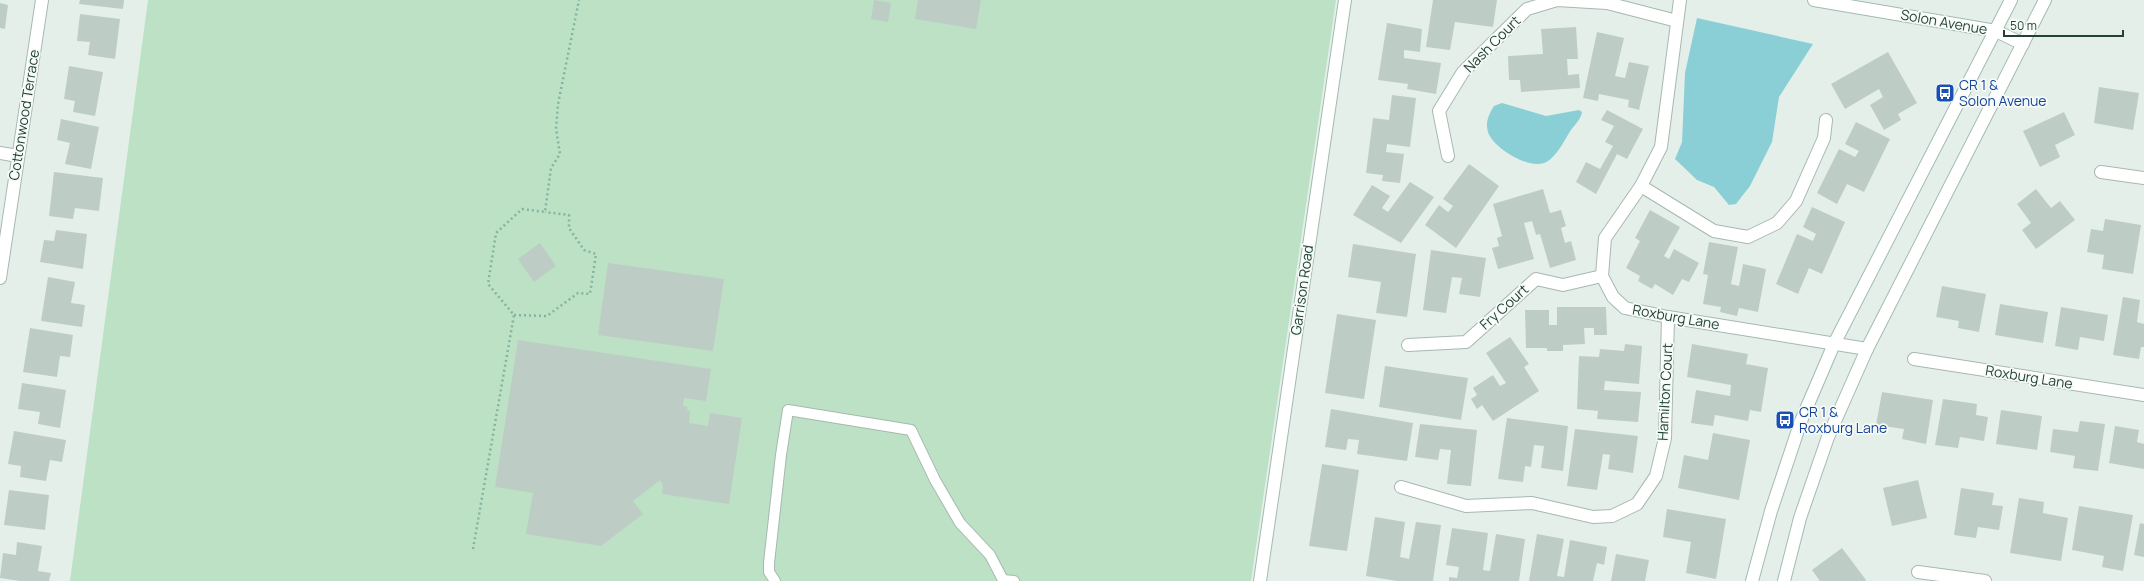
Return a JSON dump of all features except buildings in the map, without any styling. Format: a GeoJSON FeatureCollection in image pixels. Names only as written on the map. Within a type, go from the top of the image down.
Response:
{"type":"FeatureCollection","features":[{"type":"Feature","properties":{"kind":"street","name":"Cottonwood Terrace"},"geometry":{"type":"LineString","coordinates":[[0,278],[42,0]]}},
{"type":"Feature","properties":{"kind":"street","name":"Garrison Road"},"geometry":{"type":"LineString","coordinates":[[1260,581],[1345,0]]}},
{"type":"Feature","properties":{"kind":"street","name":"Nash Court"},"geometry":{"type":"LineString","coordinates":[[1448,156],[1439,111],[1463,72],[1527,9],[1557,0],[1607,3],[1677,22]]}},
{"type":"Feature","properties":{"kind":"street"},"geometry":{"type":"LineString","coordinates":[[1602,276],[1605,238],[1641,186],[1661,147],[1680,0]]}},
{"type":"Feature","properties":{"kind":"street","name":"Solon Avenue"},"geometry":{"type":"LineString","coordinates":[[1814,0],[1996,31],[2023,44]]}},
{"type":"Feature","properties":{"kind":"street"},"geometry":{"type":"LineString","coordinates":[[1752,581],[1771,511],[1801,421],[1834,344],[2011,0]]}},
{"type":"Feature","properties":{"kind":"street"},"geometry":{"type":"LineString","coordinates":[[1784,581],[1800,518],[1828,437],[1867,349],[2045,0]]}},
{"type":"Feature","properties":{"kind":"street"},"geometry":{"type":"LineString","coordinates":[[1641,186],[1714,231],[1748,237],[1777,223],[1796,201],[1824,138],[1826,120]]}},
{"type":"Feature","properties":{"kind":"street"},"geometry":{"type":"LineString","coordinates":[[0,153],[18,156]]}},
{"type":"Feature","properties":{"kind":"street"},"geometry":{"type":"LineString","coordinates":[[2101,172],[2144,178]]}},
{"type":"Feature","properties":{"kind":"street","name":"Roxburg Lane"},"geometry":{"type":"LineString","coordinates":[[1602,276],[1613,297],[1626,308],[1668,317],[1867,349]]}},
{"type":"Feature","properties":{"kind":"street","name":"Fry Court"},"geometry":{"type":"LineString","coordinates":[[1408,345],[1466,342],[1536,279],[1563,285],[1602,276]]}},
{"type":"Feature","properties":{"kind":"street","name":"Hamilton Court"},"geometry":{"type":"LineString","coordinates":[[1401,487],[1466,506],[1532,503],[1593,517],[1612,516],[1637,504],[1656,476],[1665,438],[1668,317]]}},
{"type":"Feature","properties":{"kind":"street","name":"Roxburg Lane"},"geometry":{"type":"LineString","coordinates":[[1914,359],[2144,395]]}},
{"type":"Feature","properties":{"kind":"street"},"geometry":{"type":"LineString","coordinates":[[1918,572],[1985,581]]}},
{"type":"Feature","properties":{"kind":"lane"},"geometry":{"type":"LineString","coordinates":[[775,581],[769,572],[788,410],[911,430],[935,480],[960,523],[990,555],[1003,580],[1014,581]]}},
{"type":"Feature","properties":{"kind":"path"},"geometry":{"type":"LineString","coordinates":[[545,212],[551,168],[560,154],[556,129],[558,104],[579,0]]}},
{"type":"Feature","properties":{"kind":"path"},"geometry":{"type":"LineString","coordinates":[[522,209],[569,215],[569,228],[584,250],[596,254],[590,294],[578,293],[547,316],[514,315],[488,284],[496,232],[522,209]]}},
{"type":"Feature","properties":{"kind":"path"},"geometry":{"type":"LineString","coordinates":[[473,549],[514,315]]}},
{"type":"Feature","properties":{"kind":"green space"},"geometry":{"type":"Polygon","coordinates":[[[148,0],[1336,0],[1251,581],[70,581],[148,0]]]}},
{"type":"Feature","properties":{"kind":"water"},"geometry":{"type":"Polygon","coordinates":[[[1697,18],[1813,44],[1779,97],[1772,142],[1750,186],[1736,204],[1729,205],[1714,187],[1697,180],[1675,159],[1682,142],[1685,73],[1697,18]]]}},
{"type":"Feature","properties":{"kind":"water"},"geometry":{"type":"Polygon","coordinates":[[[1502,103],[1546,116],[1579,110],[1582,112],[1579,120],[1555,155],[1544,163],[1537,164],[1529,163],[1512,156],[1491,138],[1487,128],[1488,118],[1494,106],[1502,103]]]}},
{"type":"Feature","properties":{"kind":"place","name":"CR 1 & Solon Avenue"},"geometry":{"type":"Point","coordinates":[1945,93]}},
{"type":"Feature","properties":{"kind":"place","name":"CR 1 & Roxburg Lane"},"geometry":{"type":"Point","coordinates":[1785,420]}}]}
